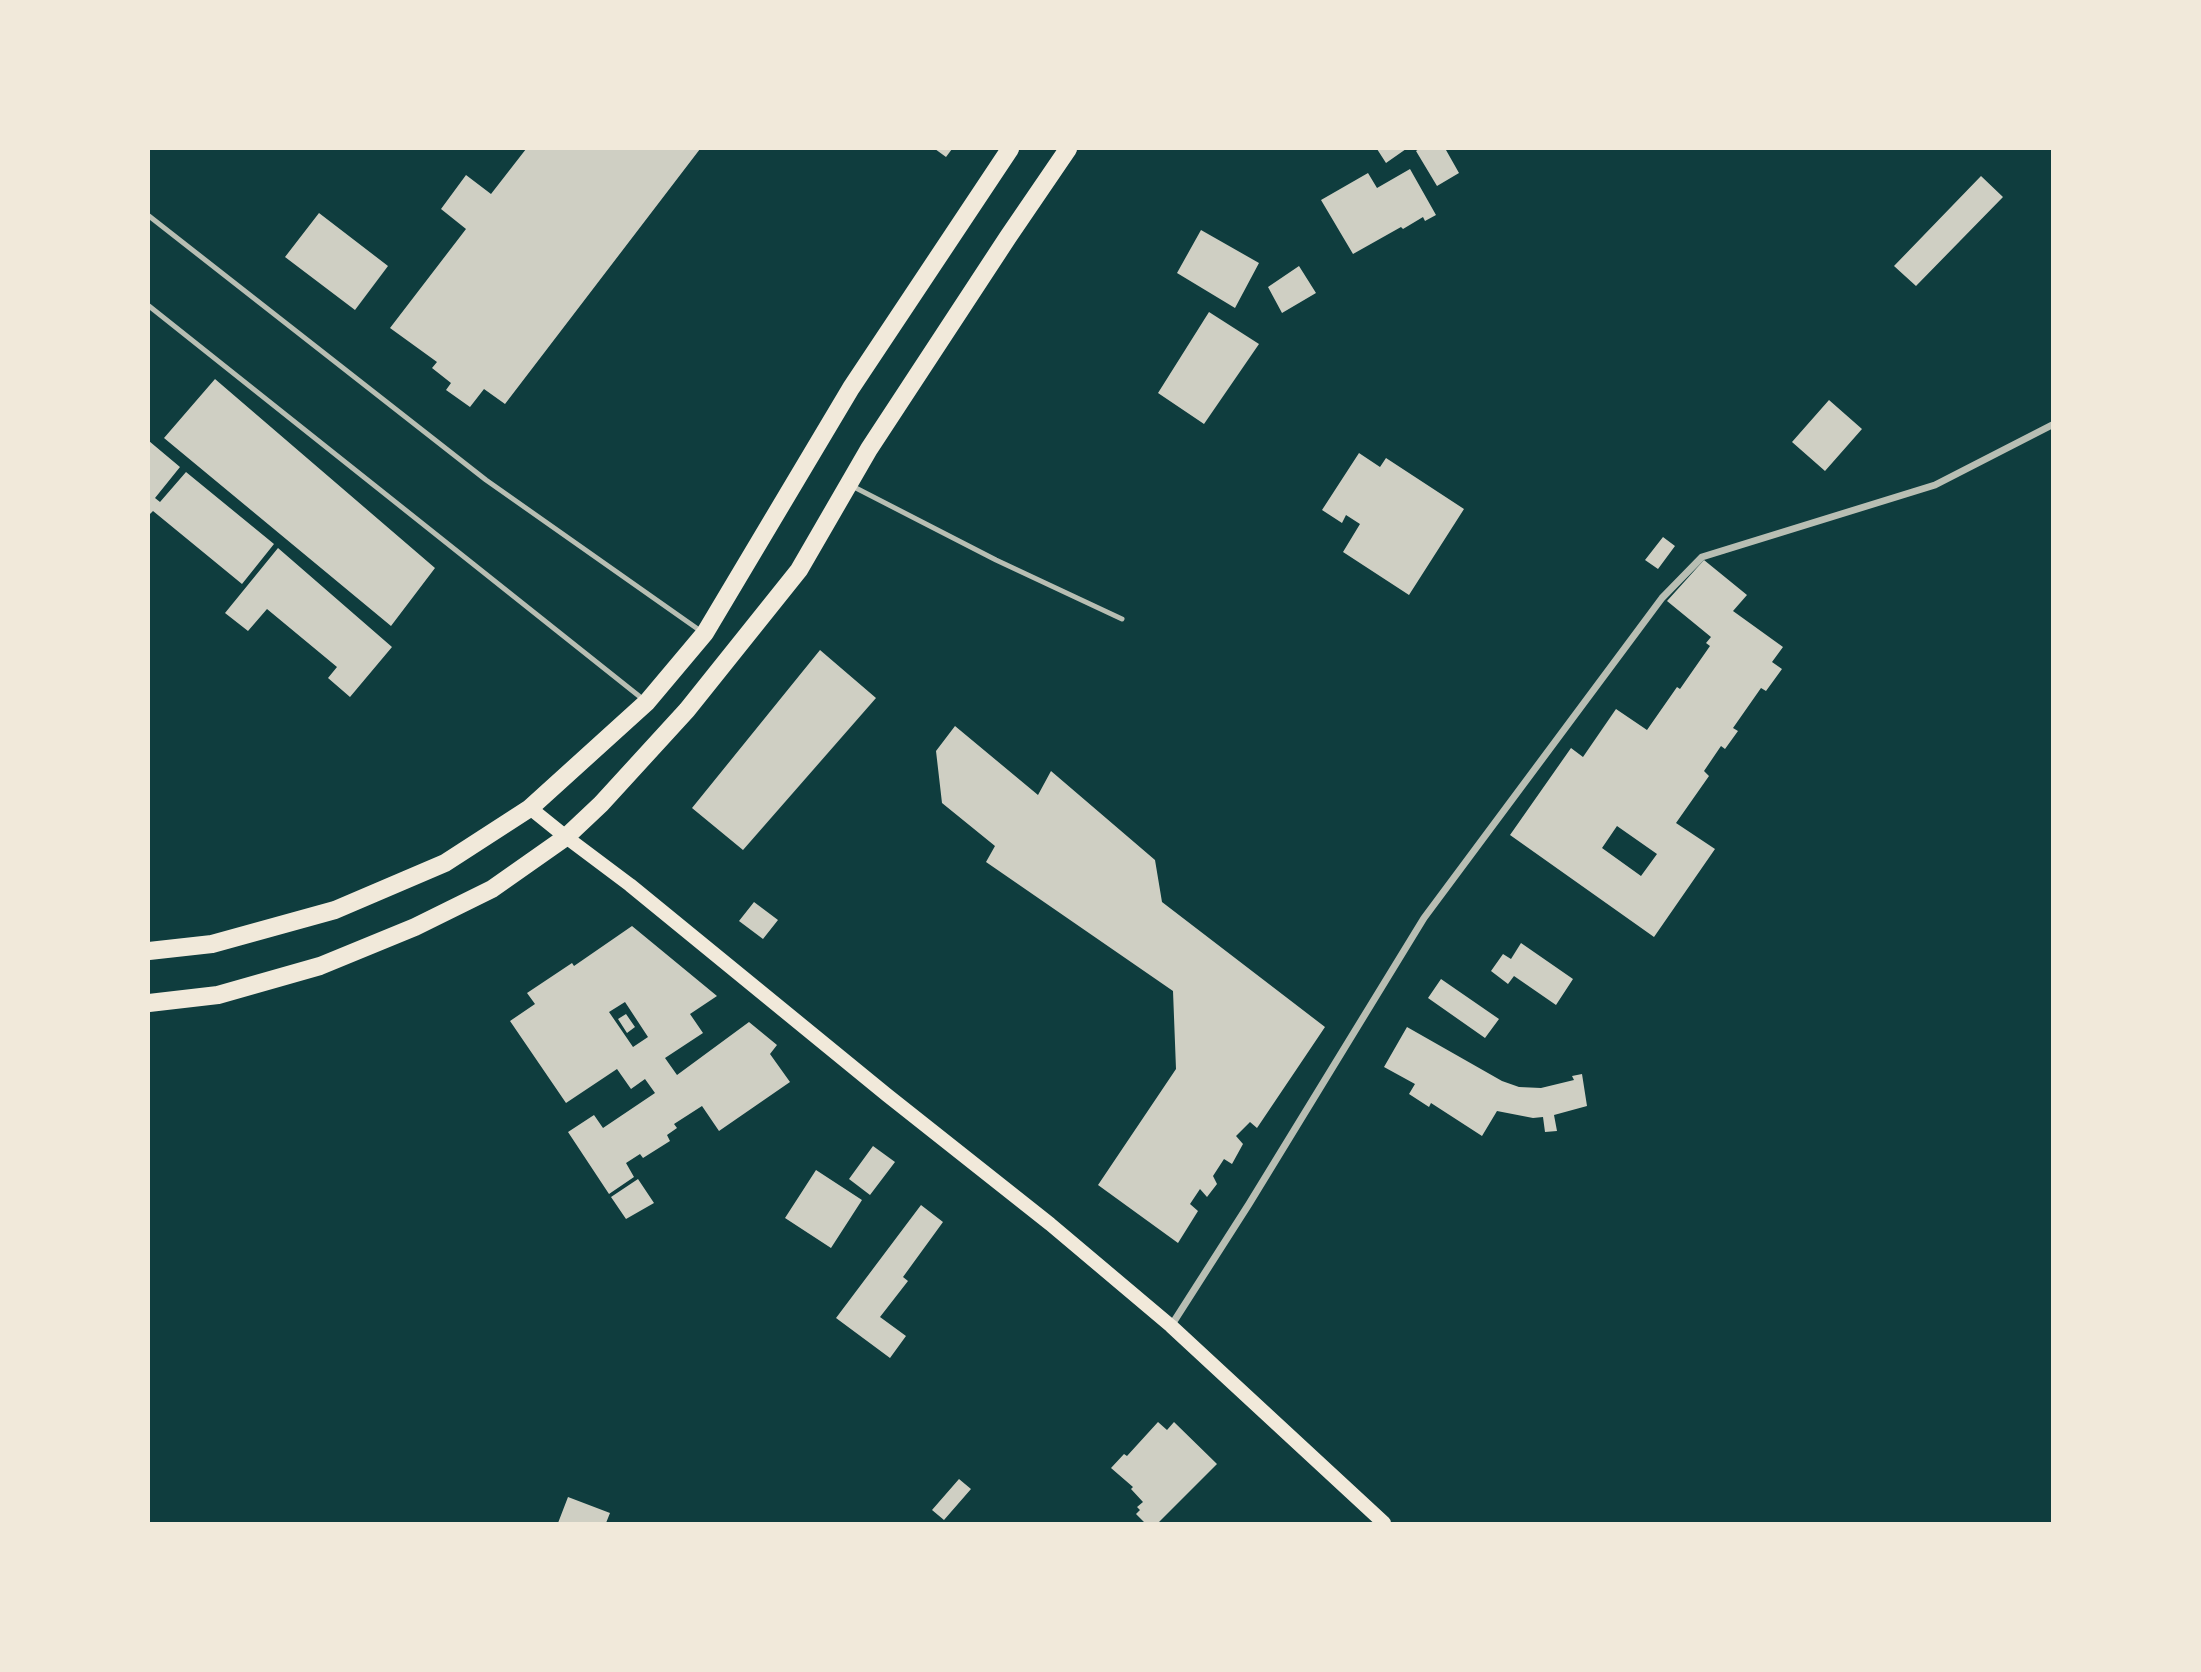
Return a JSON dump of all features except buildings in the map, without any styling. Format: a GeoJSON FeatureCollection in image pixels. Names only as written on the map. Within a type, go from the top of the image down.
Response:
{"type":"FeatureCollection","features":[{"type":"Feature","properties":{"kind":"main road"},"geometry":{"type":"LineString","coordinates":[[149,951],[212,944],[335,910],[444,863],[530,808],[647,702],[705,633],[852,388],[1010,149]]}},
{"type":"Feature","properties":{"kind":"main road"},"geometry":{"type":"LineString","coordinates":[[149,1003],[218,995],[320,966],[415,927],[492,889],[566,837],[601,804],[695,700],[799,570],[869,449],[1068,149]]}},
{"type":"Feature","properties":{"kind":"main road"},"geometry":{"type":"LineString","coordinates":[[530,808],[630,885],[1050,1224],[1171,1326],[1384,1523]]}},
{"type":"Feature","properties":{"kind":"street"},"geometry":{"type":"LineString","coordinates":[[1171,1326],[1424,918],[1662,598],[1702,557],[1935,485],[2052,425]]}},
{"type":"Feature","properties":{"kind":"lane"},"geometry":{"type":"LineString","coordinates":[[149,216],[486,480],[705,633]]}},
{"type":"Feature","properties":{"kind":"lane"},"geometry":{"type":"LineString","coordinates":[[149,306],[647,702]]}},
{"type":"Feature","properties":{"kind":"lane"},"geometry":{"type":"LineString","coordinates":[[849,485],[996,560],[1122,619]]}}]}
